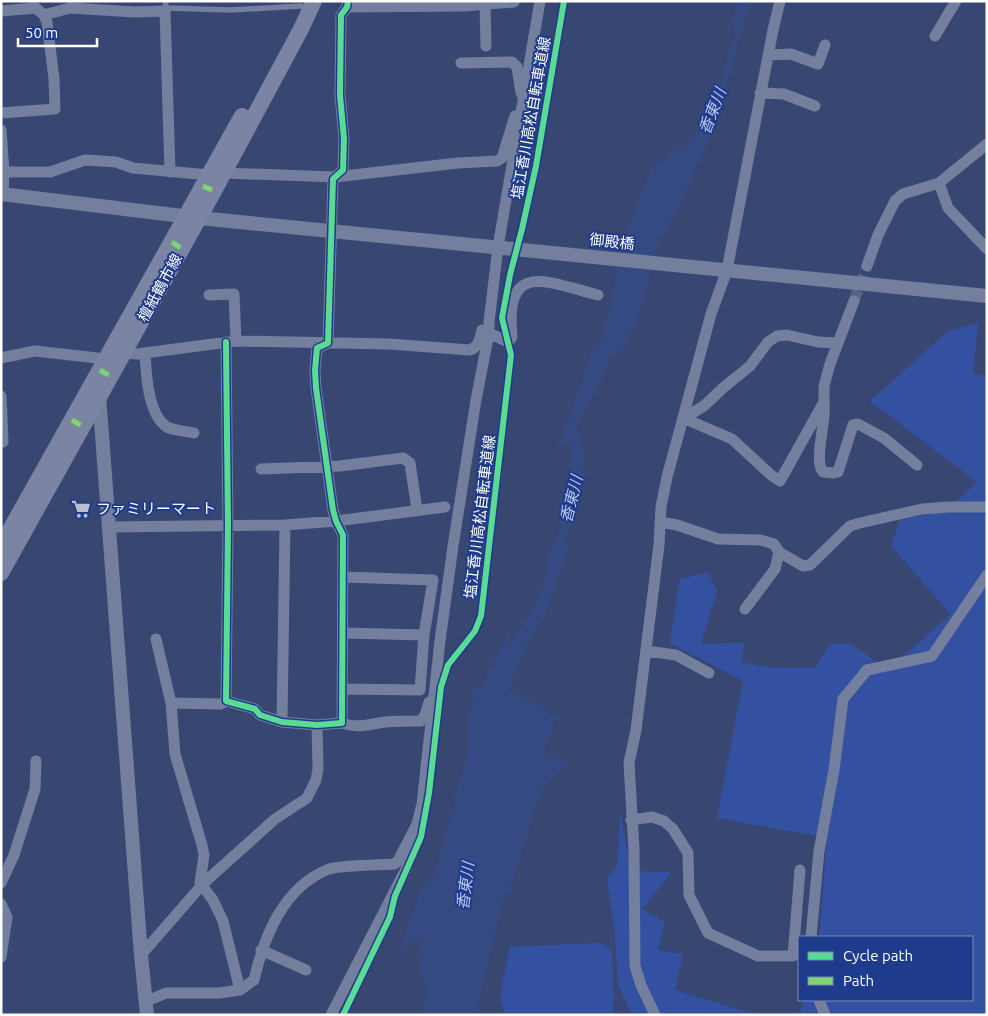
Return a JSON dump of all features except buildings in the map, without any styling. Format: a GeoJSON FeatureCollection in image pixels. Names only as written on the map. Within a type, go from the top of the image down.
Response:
{"type":"FeatureCollection","features":[{"type":"Feature","properties":{"kind":"main road","name":"檀紙鶴市線"},"geometry":{"type":"LineString","coordinates":[[1,573],[123,353],[217,174],[292,25],[306,3]]}},
{"type":"Feature","properties":{"kind":"main road","name":"檀紙鶴市線"},"geometry":{"type":"LineString","coordinates":[[1,546],[106,359],[193,217]]}},
{"type":"Feature","properties":{"kind":"street"},"geometry":{"type":"LineString","coordinates":[[146,1010],[166,993],[219,993],[240,990],[254,980],[261,950],[274,920],[289,898],[307,881],[330,869],[394,864],[398,861],[417,824],[422,804],[453,546],[540,1]]}},
{"type":"Feature","properties":{"kind":"street"},"geometry":{"type":"LineString","coordinates":[[654,1015],[635,966],[634,850],[629,763],[636,730],[646,651],[659,545],[661,507],[667,477],[722,270],[780,1]]}},
{"type":"Feature","properties":{"kind":"street"},"geometry":{"type":"LineString","coordinates":[[935,36],[956,1]]}},
{"type":"Feature","properties":{"kind":"street"},"geometry":{"type":"LineString","coordinates":[[328,343],[333,179],[343,170],[344,139],[340,95],[341,15],[348,4],[484,4],[514,2]]}},
{"type":"Feature","properties":{"kind":"street"},"geometry":{"type":"LineString","coordinates":[[484,4],[486,46]]}},
{"type":"Feature","properties":{"kind":"street"},"geometry":{"type":"LineString","coordinates":[[1,11],[73,5],[135,12],[165,7],[170,172]]}},
{"type":"Feature","properties":{"kind":"street"},"geometry":{"type":"LineString","coordinates":[[1,113],[55,109],[54,79],[47,22],[38,8]]}},
{"type":"Feature","properties":{"kind":"street"},"geometry":{"type":"LineString","coordinates":[[768,55],[790,54],[818,64],[825,45]]}},
{"type":"Feature","properties":{"kind":"street"},"geometry":{"type":"LineString","coordinates":[[4,172],[50,172],[85,160],[116,162],[133,168],[170,172],[336,177],[458,163],[498,161],[502,158],[517,109],[523,100],[517,67],[512,62],[461,63]]}},
{"type":"Feature","properties":{"kind":"street"},"geometry":{"type":"LineString","coordinates":[[760,93],[784,94],[815,106]]}},
{"type":"Feature","properties":{"kind":"street"},"geometry":{"type":"LineString","coordinates":[[1,130],[4,172],[2,194]]}},
{"type":"Feature","properties":{"kind":"street"},"geometry":{"type":"LineString","coordinates":[[867,266],[878,235],[895,201],[903,194],[939,183],[987,144]]}},
{"type":"Feature","properties":{"kind":"street"},"geometry":{"type":"LineString","coordinates":[[939,183],[948,208],[987,249]]}},
{"type":"Feature","properties":{"kind":"street","name":"御殿橋"},"geometry":{"type":"LineString","coordinates":[[2,194],[193,217],[987,296]]}},
{"type":"Feature","properties":{"kind":"street"},"geometry":{"type":"LineString","coordinates":[[123,353],[137,354],[231,342],[389,344],[470,350],[478,344],[484,326],[489,327],[508,342],[512,337],[513,298],[518,289],[528,282],[543,281],[598,295]]}},
{"type":"Feature","properties":{"kind":"street"},"geometry":{"type":"LineString","coordinates":[[208,295],[234,294],[231,342],[226,701]]}},
{"type":"Feature","properties":{"kind":"street"},"geometry":{"type":"LineString","coordinates":[[854,300],[824,386],[825,410],[820,446],[820,469],[823,472],[838,472],[853,425],[858,424],[884,438],[917,465]]}},
{"type":"Feature","properties":{"kind":"street"},"geometry":{"type":"LineString","coordinates":[[683,416],[691,414],[705,405],[750,366],[768,342],[778,336],[787,335],[818,342],[838,343]]}},
{"type":"Feature","properties":{"kind":"street"},"geometry":{"type":"LineString","coordinates":[[328,343],[318,348],[315,370],[336,522],[343,535],[342,723]]}},
{"type":"Feature","properties":{"kind":"street"},"geometry":{"type":"LineString","coordinates":[[1,358],[34,351],[106,359]]}},
{"type":"Feature","properties":{"kind":"street"},"geometry":{"type":"LineString","coordinates":[[145,353],[146,377],[155,412],[167,426],[194,433]]}},
{"type":"Feature","properties":{"kind":"street"},"geometry":{"type":"LineString","coordinates":[[98,374],[146,1010]]}},
{"type":"Feature","properties":{"kind":"street"},"geometry":{"type":"LineString","coordinates":[[1,396],[4,442]]}},
{"type":"Feature","properties":{"kind":"street"},"geometry":{"type":"LineString","coordinates":[[683,416],[732,440],[780,482],[824,402]]}},
{"type":"Feature","properties":{"kind":"street"},"geometry":{"type":"LineString","coordinates":[[261,469],[340,466],[403,458],[410,464],[417,510]]}},
{"type":"Feature","properties":{"kind":"street"},"geometry":{"type":"LineString","coordinates":[[109,527],[285,525],[336,522],[445,507]]}},
{"type":"Feature","properties":{"kind":"street"},"geometry":{"type":"LineString","coordinates":[[660,522],[677,525],[718,539],[760,540],[774,544],[779,552],[803,566],[810,565],[850,526],[922,510],[948,507],[987,507]]}},
{"type":"Feature","properties":{"kind":"street"},"geometry":{"type":"LineString","coordinates":[[282,722],[285,525]]}},
{"type":"Feature","properties":{"kind":"street"},"geometry":{"type":"LineString","coordinates":[[745,609],[775,569],[779,552]]}},
{"type":"Feature","properties":{"kind":"street"},"geometry":{"type":"LineString","coordinates":[[811,936],[819,852],[834,770],[842,699],[867,670],[932,656],[987,575]]}},
{"type":"Feature","properties":{"kind":"street"},"geometry":{"type":"LineString","coordinates":[[342,689],[420,690],[424,635],[432,580],[343,577]]}},
{"type":"Feature","properties":{"kind":"street"},"geometry":{"type":"LineString","coordinates":[[343,633],[424,635]]}},
{"type":"Feature","properties":{"kind":"street"},"geometry":{"type":"LineString","coordinates":[[156,639],[171,703],[175,754],[204,855],[200,883],[213,900],[223,921],[240,990]]}},
{"type":"Feature","properties":{"kind":"street"},"geometry":{"type":"LineString","coordinates":[[646,651],[676,655],[710,673]]}},
{"type":"Feature","properties":{"kind":"street"},"geometry":{"type":"LineString","coordinates":[[171,703],[222,704],[226,701],[255,709],[260,715],[282,722],[317,725],[342,723],[357,727],[383,722],[421,721],[429,701],[434,698]]}},
{"type":"Feature","properties":{"kind":"street"},"geometry":{"type":"LineString","coordinates":[[141,956],[202,885],[275,819],[307,798],[316,780],[318,769],[317,725]]}},
{"type":"Feature","properties":{"kind":"street"},"geometry":{"type":"LineString","coordinates":[[1,883],[14,855],[35,789],[36,761]]}},
{"type":"Feature","properties":{"kind":"street"},"geometry":{"type":"LineString","coordinates":[[631,820],[652,817],[664,821],[673,829],[688,853],[689,895],[708,933],[758,956],[793,956],[800,870]]}},
{"type":"Feature","properties":{"kind":"street"},"geometry":{"type":"LineString","coordinates":[[331,1015],[407,867],[419,835],[417,824]]}},
{"type":"Feature","properties":{"kind":"street"},"geometry":{"type":"LineString","coordinates":[[1,904],[7,917],[1,957]]}},
{"type":"Feature","properties":{"kind":"street"},"geometry":{"type":"LineString","coordinates":[[261,950],[306,970]]}},
{"type":"Feature","properties":{"kind":"street"},"geometry":{"type":"LineString","coordinates":[[819,1001],[825,1015]]}},
{"type":"Feature","properties":{"kind":"lane"},"geometry":{"type":"LineString","coordinates":[[165,7],[230,10],[306,3]]}},
{"type":"Feature","properties":{"kind":"shaded area"},"geometry":{"type":"Polygon","coordinates":[[[978,323],[973,373],[987,377],[987,1015],[799,1015],[804,1001],[973,1001],[973,936],[819,936],[827,838],[717,818],[743,681],[670,643],[680,579],[708,572],[717,591],[701,644],[745,643],[741,662],[774,668],[815,668],[830,644],[851,644],[888,670],[951,614],[891,546],[900,520],[947,510],[977,482],[870,401],[948,331],[978,323]]]}},
{"type":"Feature","properties":{"kind":"shaded area"},"geometry":{"type":"Polygon","coordinates":[[[620,812],[631,871],[672,872],[642,909],[665,922],[658,950],[683,954],[675,990],[757,1015],[632,1015],[618,985],[615,933],[607,878],[617,866],[620,812]]]}},
{"type":"Feature","properties":{"kind":"shaded area"},"geometry":{"type":"Polygon","coordinates":[[[597,943],[605,945],[612,951],[614,1015],[505,1015],[500,996],[510,947],[597,943]]]}},
{"type":"Feature","properties":{"kind":"water","name":"香東川"},"geometry":{"type":"Polygon","coordinates":[[[740,1],[749,1],[733,59],[734,68],[728,78],[719,113],[677,211],[659,241],[637,320],[624,345],[610,355],[599,385],[577,426],[584,459],[583,476],[578,505],[566,537],[567,552],[544,618],[531,636],[508,690],[544,707],[550,714],[556,716],[544,753],[569,762],[540,793],[509,892],[505,894],[475,1015],[424,1015],[426,1006],[424,1003],[428,989],[421,976],[418,962],[424,954],[420,950],[422,944],[420,938],[413,938],[408,942],[402,954],[399,952],[423,886],[434,876],[450,820],[456,808],[454,800],[468,756],[467,717],[472,705],[475,686],[485,690],[487,673],[503,644],[508,624],[509,638],[507,647],[530,615],[544,583],[549,552],[559,531],[570,477],[571,448],[567,440],[556,453],[591,353],[599,344],[613,301],[615,278],[625,237],[652,166],[663,162],[672,150],[681,149],[702,129],[714,107],[725,72],[728,48],[735,38],[733,17],[740,1]]]}},
{"type":"Feature","properties":{"kind":"tunnel"},"geometry":{"type":"LineString","coordinates":[[854,301],[867,266]]}},
{"type":"Feature","properties":{"kind":"marked path"},"geometry":{"type":"LineString","coordinates":[[203,186],[214,191]]}},
{"type":"Feature","properties":{"kind":"marked path"},"geometry":{"type":"LineString","coordinates":[[172,242],[182,249]]}},
{"type":"Feature","properties":{"kind":"marked path"},"geometry":{"type":"LineString","coordinates":[[100,370],[110,376]]}},
{"type":"Feature","properties":{"kind":"marked path"},"geometry":{"type":"LineString","coordinates":[[72,420],[82,426]]}},
{"type":"Feature","properties":{"kind":"cycle path"},"geometry":{"type":"LineString","coordinates":[[226,342],[228,526],[226,701],[255,709],[260,715],[282,722],[317,725],[342,723],[343,535],[333,510],[315,370],[317,348],[328,343],[333,179],[343,170],[344,139],[340,95],[341,15],[347,7],[348,1]]}},
{"type":"Feature","properties":{"kind":"cycle path","name":"塩江香川高松自転車道線"},"geometry":{"type":"LineString","coordinates":[[343,1015],[390,917],[395,896],[421,837],[429,793],[441,687],[448,665],[475,631],[481,616],[511,355],[502,318],[510,275],[536,166],[564,1]]}},
{"type":"Feature","properties":{"kind":"place","name":"ファミリーマート"},"geometry":{"type":"Point","coordinates":[81,509]}}]}
